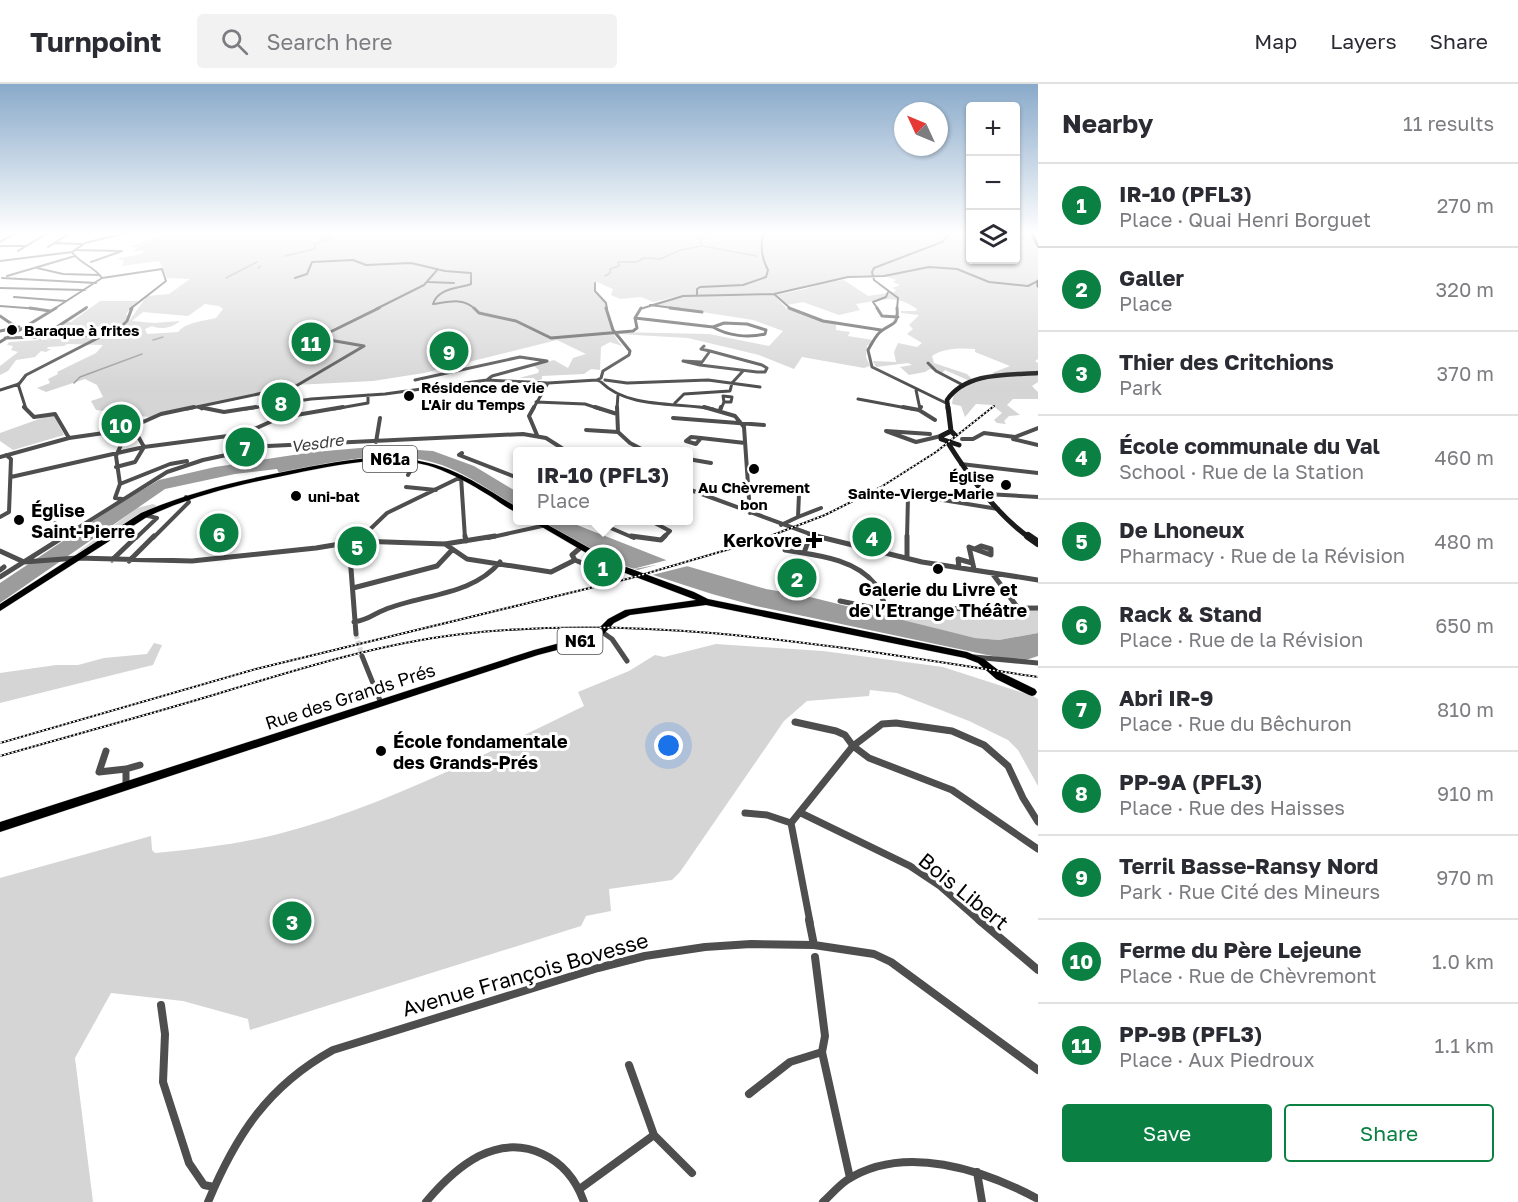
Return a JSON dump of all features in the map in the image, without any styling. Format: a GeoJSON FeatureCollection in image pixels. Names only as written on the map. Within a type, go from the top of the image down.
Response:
{"type":"FeatureCollection","features":[{"type":"Feature","properties":{"kind":"main road"},"geometry":{"type":"LineString","coordinates":[[946,442],[949,434],[950,393],[962,384],[976,380],[1038,373]]}},
{"type":"Feature","properties":{"kind":"main road"},"geometry":{"type":"LineString","coordinates":[[949,434],[961,442]]}},
{"type":"Feature","properties":{"kind":"main road"},"geometry":{"type":"LineString","coordinates":[[946,442],[961,442]]}},
{"type":"Feature","properties":{"kind":"main road"},"geometry":{"type":"LineString","coordinates":[[946,442],[961,464],[1015,528],[1038,543]]}},
{"type":"Feature","properties":{"kind":"main road"},"geometry":{"type":"LineString","coordinates":[[953,450],[961,442]]}},
{"type":"Feature","properties":{"kind":"main road","name":"N61a"},"geometry":{"type":"LineString","coordinates":[[0,608],[144,515],[186,497],[354,460],[393,459],[433,465],[461,477],[513,508]]}},
{"type":"Feature","properties":{"kind":"main road"},"geometry":{"type":"LineString","coordinates":[[542,525],[601,559],[691,598]]}},
{"type":"Feature","properties":{"kind":"main road","name":"Rue des Grands Prés"},"geometry":{"type":"LineString","coordinates":[[0,826],[537,652],[596,637],[611,621],[628,612],[691,598],[957,653],[972,659]]}},
{"type":"Feature","properties":{"kind":"main road","name":"N61"},"geometry":{"type":"LineString","coordinates":[[972,659],[997,678],[1035,692]]}},
{"type":"Feature","properties":{"kind":"street"},"geometry":{"type":"LineString","coordinates":[[0,342],[96,284]]}},
{"type":"Feature","properties":{"kind":"street"},"geometry":{"type":"LineString","coordinates":[[5,338],[98,338],[117,333],[130,317],[130,309],[162,284]]}},
{"type":"Feature","properties":{"kind":"street"},"geometry":{"type":"LineString","coordinates":[[0,457],[69,438],[126,432],[152,417],[306,382],[364,346],[318,339],[424,284]]}},
{"type":"Feature","properties":{"kind":"street"},"geometry":{"type":"LineString","coordinates":[[468,284],[440,293],[434,298],[433,304],[458,301],[469,303],[479,313],[516,321],[552,338],[635,330],[637,328],[635,318],[641,307],[697,294],[720,297],[774,294],[802,289],[814,284]]}},
{"type":"Feature","properties":{"kind":"street"},"geometry":{"type":"LineString","coordinates":[[595,284],[595,291],[605,300],[608,322],[617,338],[630,353],[604,370],[601,380],[604,387],[618,394],[720,410],[737,416],[744,425],[750,513]]}},
{"type":"Feature","properties":{"kind":"street"},"geometry":{"type":"LineString","coordinates":[[697,294],[697,289],[700,287],[745,284]]}},
{"type":"Feature","properties":{"kind":"street"},"geometry":{"type":"LineString","coordinates":[[880,284],[898,298],[896,302],[898,317],[894,324],[881,330],[868,350],[872,367],[948,404]]}},
{"type":"Feature","properties":{"kind":"street"},"geometry":{"type":"LineString","coordinates":[[1010,284],[1028,286],[1032,284]]}},
{"type":"Feature","properties":{"kind":"street"},"geometry":{"type":"LineString","coordinates":[[0,288],[85,290]]}},
{"type":"Feature","properties":{"kind":"street"},"geometry":{"type":"LineString","coordinates":[[888,292],[886,297],[873,302],[882,316],[898,317]]}},
{"type":"Feature","properties":{"kind":"street"},"geometry":{"type":"LineString","coordinates":[[774,294],[788,308],[808,316],[832,323],[881,330]]}},
{"type":"Feature","properties":{"kind":"street"},"geometry":{"type":"LineString","coordinates":[[14,297],[66,301]]}},
{"type":"Feature","properties":{"kind":"street"},"geometry":{"type":"LineString","coordinates":[[649,304],[702,312]]}},
{"type":"Feature","properties":{"kind":"street"},"geometry":{"type":"LineString","coordinates":[[0,306],[50,311]]}},
{"type":"Feature","properties":{"kind":"street"},"geometry":{"type":"LineString","coordinates":[[39,339],[87,307]]}},
{"type":"Feature","properties":{"kind":"street"},"geometry":{"type":"LineString","coordinates":[[0,316],[16,327]]}},
{"type":"Feature","properties":{"kind":"street"},"geometry":{"type":"LineString","coordinates":[[635,318],[713,327],[720,332],[757,336],[765,334],[766,330],[759,327],[722,323],[713,327]]}},
{"type":"Feature","properties":{"kind":"street"},"geometry":{"type":"LineString","coordinates":[[0,331],[22,327]]}},
{"type":"Feature","properties":{"kind":"street"},"geometry":{"type":"LineString","coordinates":[[0,390],[18,384],[26,375],[98,338]]}},
{"type":"Feature","properties":{"kind":"street"},"geometry":{"type":"LineString","coordinates":[[704,346],[701,349],[710,351],[762,365],[767,368],[762,372],[743,371],[700,363],[710,351]]}},
{"type":"Feature","properties":{"kind":"street"},"geometry":{"type":"LineString","coordinates":[[416,380],[520,357],[547,361],[492,376],[487,380]]}},
{"type":"Feature","properties":{"kind":"street"},"geometry":{"type":"LineString","coordinates":[[928,363],[936,371],[962,384]]}},
{"type":"Feature","properties":{"kind":"street"},"geometry":{"type":"LineString","coordinates":[[675,403],[684,394],[730,391],[732,382],[743,371]]}},
{"type":"Feature","properties":{"kind":"street"},"geometry":{"type":"LineString","coordinates":[[199,407],[224,412],[340,396],[368,395],[487,380],[548,383],[601,380],[627,383],[694,380],[732,382],[760,387]]}},
{"type":"Feature","properties":{"kind":"street"},"geometry":{"type":"LineString","coordinates":[[537,435],[529,417],[548,383]]}},
{"type":"Feature","properties":{"kind":"street"},"geometry":{"type":"LineString","coordinates":[[18,384],[23,406],[34,417],[55,414],[69,438]]}},
{"type":"Feature","properties":{"kind":"street"},"geometry":{"type":"LineString","coordinates":[[916,390],[921,407],[919,410]]}},
{"type":"Feature","properties":{"kind":"street"},"geometry":{"type":"LineString","coordinates":[[618,394],[616,398],[618,432]]}},
{"type":"Feature","properties":{"kind":"street"},"geometry":{"type":"LineString","coordinates":[[11,477],[144,447],[243,434],[279,418],[366,404],[369,403],[368,395]]}},
{"type":"Feature","properties":{"kind":"street"},"geometry":{"type":"LineString","coordinates":[[858,399],[919,410],[935,420]]}},
{"type":"Feature","properties":{"kind":"street"},"geometry":{"type":"LineString","coordinates":[[536,402],[585,404],[617,414]]}},
{"type":"Feature","properties":{"kind":"street"},"geometry":{"type":"LineString","coordinates":[[720,410],[723,402]]}},
{"type":"Feature","properties":{"kind":"street"},"geometry":{"type":"LineString","coordinates":[[376,442],[380,418]]}},
{"type":"Feature","properties":{"kind":"street"},"geometry":{"type":"LineString","coordinates":[[673,418],[765,425]]}},
{"type":"Feature","properties":{"kind":"street"},"geometry":{"type":"LineString","coordinates":[[1005,437],[1020,436],[1038,428]]}},
{"type":"Feature","properties":{"kind":"street"},"geometry":{"type":"LineString","coordinates":[[586,430],[618,432],[638,447]]}},
{"type":"Feature","properties":{"kind":"street"},"geometry":{"type":"LineString","coordinates":[[946,442],[930,437],[886,430],[913,441],[930,437],[949,434]]}},
{"type":"Feature","properties":{"kind":"street"},"geometry":{"type":"LineString","coordinates":[[126,432],[139,438],[144,447]]}},
{"type":"Feature","properties":{"kind":"street"},"geometry":{"type":"LineString","coordinates":[[122,500],[115,498],[120,484],[116,467],[117,453],[126,432]]}},
{"type":"Feature","properties":{"kind":"street"},"geometry":{"type":"LineString","coordinates":[[961,442],[984,433],[1038,445]]}},
{"type":"Feature","properties":{"kind":"street"},"geometry":{"type":"LineString","coordinates":[[0,577],[161,475],[221,455],[268,446],[537,435],[556,442],[562,447]]}},
{"type":"Feature","properties":{"kind":"street"},"geometry":{"type":"LineString","coordinates":[[701,438],[745,442]]}},
{"type":"Feature","properties":{"kind":"street"},"geometry":{"type":"LineString","coordinates":[[116,467],[135,461],[144,447]]}},
{"type":"Feature","properties":{"kind":"street"},"geometry":{"type":"LineString","coordinates":[[462,453],[459,455],[513,476]]}},
{"type":"Feature","properties":{"kind":"street"},"geometry":{"type":"LineString","coordinates":[[0,517],[9,514],[11,459],[6,455]]}},
{"type":"Feature","properties":{"kind":"street"},"geometry":{"type":"LineString","coordinates":[[120,484],[171,464],[203,460]]}},
{"type":"Feature","properties":{"kind":"street"},"geometry":{"type":"LineString","coordinates":[[693,460],[711,463]]}},
{"type":"Feature","properties":{"kind":"street"},"geometry":{"type":"LineString","coordinates":[[408,475],[416,461]]}},
{"type":"Feature","properties":{"kind":"street"},"geometry":{"type":"LineString","coordinates":[[961,464],[1038,473]]}},
{"type":"Feature","properties":{"kind":"street"},"geometry":{"type":"LineString","coordinates":[[358,541],[387,513],[461,477],[466,542]]}},
{"type":"Feature","properties":{"kind":"street"},"geometry":{"type":"LineString","coordinates":[[406,487],[438,490]]}},
{"type":"Feature","properties":{"kind":"street"},"geometry":{"type":"LineString","coordinates":[[693,491],[810,535],[922,562],[959,567],[973,566],[992,573],[1038,580]]}},
{"type":"Feature","properties":{"kind":"street"},"geometry":{"type":"LineString","coordinates":[[798,517],[799,494]]}},
{"type":"Feature","properties":{"kind":"street"},"geometry":{"type":"LineString","coordinates":[[986,494],[1038,497]]}},
{"type":"Feature","properties":{"kind":"street"},"geometry":{"type":"LineString","coordinates":[[907,558],[908,496],[998,509]]}},
{"type":"Feature","properties":{"kind":"street"},"geometry":{"type":"LineString","coordinates":[[129,561],[189,502],[186,497]]}},
{"type":"Feature","properties":{"kind":"street"},"geometry":{"type":"LineString","coordinates":[[781,525],[821,508]]}},
{"type":"Feature","properties":{"kind":"street"},"geometry":{"type":"LineString","coordinates":[[112,560],[157,518],[144,515]]}},
{"type":"Feature","properties":{"kind":"street"},"geometry":{"type":"LineString","coordinates":[[55,524],[56,529],[65,536]]}},
{"type":"Feature","properties":{"kind":"street"},"geometry":{"type":"LineString","coordinates":[[0,551],[24,562],[77,558],[192,561],[316,549],[358,541],[445,544],[466,542],[542,525]]}},
{"type":"Feature","properties":{"kind":"street"},"geometry":{"type":"LineString","coordinates":[[604,525],[635,538],[661,540],[670,531],[659,525]]}},
{"type":"Feature","properties":{"kind":"street"},"geometry":{"type":"LineString","coordinates":[[804,553],[810,535]]}},
{"type":"Feature","properties":{"kind":"street"},"geometry":{"type":"LineString","coordinates":[[349,543],[356,634]]}},
{"type":"Feature","properties":{"kind":"street"},"geometry":{"type":"LineString","coordinates":[[445,544],[467,559],[500,562],[551,572],[575,560]]}},
{"type":"Feature","properties":{"kind":"street"},"geometry":{"type":"LineString","coordinates":[[580,548],[572,555],[575,560],[589,567],[601,559]]}},
{"type":"Feature","properties":{"kind":"street"},"geometry":{"type":"LineString","coordinates":[[973,566],[969,548],[975,549]]}},
{"type":"Feature","properties":{"kind":"street"},"geometry":{"type":"LineString","coordinates":[[785,549],[856,568],[876,585],[884,604],[890,609]]}},
{"type":"Feature","properties":{"kind":"street"},"geometry":{"type":"LineString","coordinates":[[353,588],[437,566],[452,550]]}},
{"type":"Feature","properties":{"kind":"street"},"geometry":{"type":"LineString","coordinates":[[354,622],[370,619],[382,610],[477,582],[497,570],[500,562]]}},
{"type":"Feature","properties":{"kind":"street"},"geometry":{"type":"LineString","coordinates":[[992,573],[1018,608]]}},
{"type":"Feature","properties":{"kind":"street"},"geometry":{"type":"LineString","coordinates":[[840,601],[879,609],[1038,608]]}},
{"type":"Feature","properties":{"kind":"street"},"geometry":{"type":"LineString","coordinates":[[602,633],[612,639],[627,662]]}},
{"type":"Feature","properties":{"kind":"street"},"geometry":{"type":"LineString","coordinates":[[363,656],[381,703]]}},
{"type":"Feature","properties":{"kind":"street"},"geometry":{"type":"LineString","coordinates":[[972,659],[1038,663]]}},
{"type":"Feature","properties":{"kind":"street"},"geometry":{"type":"LineString","coordinates":[[795,722],[836,731],[845,735],[853,746],[869,758],[952,790],[1038,849]]}},
{"type":"Feature","properties":{"kind":"street"},"geometry":{"type":"LineString","coordinates":[[791,823],[853,746],[882,724],[896,723],[952,731],[984,744],[1008,766],[1023,798],[1038,822]]}},
{"type":"Feature","properties":{"kind":"street"},"geometry":{"type":"LineString","coordinates":[[106,751],[99,772],[140,765]]}},
{"type":"Feature","properties":{"kind":"street"},"geometry":{"type":"LineString","coordinates":[[126,769],[126,786]]}},
{"type":"Feature","properties":{"kind":"street"},"geometry":{"type":"LineString","coordinates":[[745,813],[767,815],[791,823]]}},
{"type":"Feature","properties":{"kind":"street","name":"Bois Libert"},"geometry":{"type":"LineString","coordinates":[[801,813],[874,846],[923,874],[1014,953],[1038,970]]}},
{"type":"Feature","properties":{"kind":"street"},"geometry":{"type":"LineString","coordinates":[[791,823],[814,945]]}},
{"type":"Feature","properties":{"kind":"street","name":"Avenue François Bovesse"},"geometry":{"type":"LineString","coordinates":[[208,1202],[246,1124],[291,1074],[313,1059],[333,1050],[598,968],[645,956],[705,947],[751,944],[814,945],[874,954],[891,962],[1038,1070]]}},
{"type":"Feature","properties":{"kind":"street"},"geometry":{"type":"LineString","coordinates":[[814,957],[825,1036],[822,1052],[850,1178]]}},
{"type":"Feature","properties":{"kind":"street"},"geometry":{"type":"LineString","coordinates":[[161,1005],[165,1034],[163,1082],[189,1163],[204,1185],[214,1187]]}},
{"type":"Feature","properties":{"kind":"street"},"geometry":{"type":"LineString","coordinates":[[749,1094],[790,1062],[822,1052]]}},
{"type":"Feature","properties":{"kind":"street"},"geometry":{"type":"LineString","coordinates":[[629,1065],[654,1135],[692,1173]]}},
{"type":"Feature","properties":{"kind":"street"},"geometry":{"type":"LineString","coordinates":[[581,1188],[654,1135]]}},
{"type":"Feature","properties":{"kind":"street"},"geometry":{"type":"LineString","coordinates":[[426,1202],[442,1184],[467,1163],[490,1152],[519,1148],[538,1150],[555,1158],[581,1188],[584,1202]]}},
{"type":"Feature","properties":{"kind":"street"},"geometry":{"type":"LineString","coordinates":[[823,1202],[850,1178],[887,1166],[921,1162],[977,1172],[1018,1187],[1038,1199]]}},
{"type":"Feature","properties":{"kind":"street"},"geometry":{"type":"LineString","coordinates":[[977,1172],[982,1202]]}},
{"type":"Feature","properties":{"kind":"shaded area"},"geometry":{"type":"Polygon","coordinates":[[[183,284],[595,284],[595,291],[605,300],[610,325],[622,346],[610,342],[601,347],[600,370],[591,369],[584,374],[542,376],[542,379],[536,381],[534,378],[519,378],[538,373],[539,370],[534,366],[554,360],[568,368],[573,358],[586,354],[557,340],[424,373],[373,381],[295,385],[149,417],[96,410],[91,401],[103,397],[97,385],[85,379],[46,392],[37,388],[50,383],[48,379],[58,374],[57,372],[96,353],[103,345],[67,344],[48,347],[47,349],[51,349],[46,352],[41,351],[35,357],[16,360],[8,371],[0,375],[0,366],[18,352],[11,350],[13,346],[7,345],[9,342],[110,338],[119,335],[147,296],[169,294],[183,284]],[[205,304],[188,316],[143,312],[132,321],[154,323],[180,321],[166,328],[152,326],[145,329],[147,334],[178,332],[190,324],[216,318],[223,309],[219,306],[205,304]]]}},
{"type":"Feature","properties":{"kind":"shaded area"},"geometry":{"type":"Polygon","coordinates":[[[602,284],[816,284],[778,293],[728,296],[774,295],[787,309],[836,324],[836,330],[850,332],[848,336],[873,340],[870,345],[867,345],[866,357],[870,366],[864,368],[802,357],[794,369],[759,355],[688,338],[618,334],[615,332],[709,334],[769,346],[783,331],[753,320],[651,304],[683,295],[653,302],[641,297],[620,299],[611,295],[613,289],[602,284]]]}},
{"type":"Feature","properties":{"kind":"shaded area"},"geometry":{"type":"Polygon","coordinates":[[[819,284],[850,284],[868,296],[894,292],[896,290],[892,288],[900,285],[898,284],[1038,284],[1038,359],[1035,361],[1038,363],[1038,372],[1001,377],[992,373],[1010,366],[975,352],[975,349],[947,350],[932,356],[934,363],[967,374],[973,380],[970,381],[945,370],[942,373],[930,369],[909,375],[900,367],[912,365],[908,363],[876,367],[873,361],[896,362],[894,352],[898,343],[917,347],[922,343],[907,334],[913,329],[909,325],[919,315],[901,313],[901,311],[916,311],[917,309],[901,301],[887,299],[856,304],[860,310],[839,315],[803,302],[787,305],[776,295],[819,284]]]}},
{"type":"Feature","properties":{"kind":"shaded area"},"geometry":{"type":"Polygon","coordinates":[[[100,301],[138,301],[126,314],[128,317],[115,333],[43,337],[65,322],[71,322],[100,301]]]}},
{"type":"Feature","properties":{"kind":"shaded area"},"geometry":{"type":"Polygon","coordinates":[[[1038,375],[1038,382],[1032,386],[1038,392],[1038,399],[1013,399],[1007,405],[1020,415],[1009,416],[1004,421],[1006,424],[997,423],[994,420],[1002,413],[992,405],[976,404],[965,417],[961,406],[952,404],[956,392],[973,383],[1038,375]]]}},
{"type":"Feature","properties":{"kind":"shaded area"},"geometry":{"type":"Polygon","coordinates":[[[53,414],[64,435],[13,450],[0,441],[0,433],[53,414]]]}},
{"type":"Feature","properties":{"kind":"shaded area","name":"Vesdre"},"geometry":{"type":"Polygon","coordinates":[[[372,447],[433,451],[474,466],[513,490],[513,505],[458,472],[428,461],[407,458],[364,458],[279,473],[277,469],[235,474],[165,489],[0,603],[0,583],[120,503],[159,480],[215,467],[313,452],[372,447]]]}},
{"type":"Feature","properties":{"kind":"shaded area"},"geometry":{"type":"Polygon","coordinates":[[[153,504],[157,506],[74,555],[137,508],[153,504]]]}},
{"type":"Feature","properties":{"kind":"shaded area"},"geometry":{"type":"Polygon","coordinates":[[[546,525],[577,525],[666,560],[766,589],[806,596],[975,638],[999,640],[1038,633],[1038,656],[1020,662],[756,606],[616,563],[546,525]]]}},
{"type":"Feature","properties":{"kind":"shaded area"},"geometry":{"type":"Polygon","coordinates":[[[1038,608],[1038,633],[999,640],[975,638],[892,619],[879,609],[1038,608]]]}},
{"type":"Feature","properties":{"kind":"shaded area"},"geometry":{"type":"Polygon","coordinates":[[[154,643],[162,645],[153,665],[0,703],[0,673],[56,665],[78,665],[104,658],[147,654],[154,643]]]}},
{"type":"Feature","properties":{"kind":"shaded area"},"geometry":{"type":"Polygon","coordinates":[[[716,644],[823,651],[943,667],[1033,696],[1038,699],[1038,786],[1018,750],[1008,740],[969,721],[897,693],[870,690],[869,696],[807,701],[784,721],[680,872],[672,880],[609,889],[611,911],[586,916],[581,926],[250,1030],[248,1019],[183,1001],[111,993],[75,1058],[93,1202],[0,1202],[0,878],[151,836],[152,850],[155,853],[250,840],[321,821],[436,777],[584,706],[578,692],[629,671],[655,655],[664,657],[716,644]]]}},
{"type":"Feature","properties":{"kind":"pier"},"geometry":{"type":"Polygon","coordinates":[[[671,559],[692,565],[648,576],[634,571],[656,565],[629,570],[671,559]]]}},
{"type":"Feature","properties":{"kind":"waterway"},"geometry":{"type":"LineString","coordinates":[[153,340],[163,337]]}},
{"type":"Feature","properties":{"kind":"waterway"},"geometry":{"type":"LineString","coordinates":[[74,383],[80,377],[142,354]]}},
{"type":"Feature","properties":{"kind":"tunnel"},"geometry":{"type":"LineString","coordinates":[[356,634],[362,656]]}},
{"type":"Feature","properties":{"kind":"railway"},"geometry":{"type":"LineString","coordinates":[[0,743],[256,669],[631,578],[757,541],[825,515],[881,487],[936,452],[994,406]]}},
{"type":"Feature","properties":{"kind":"railway"},"geometry":{"type":"LineString","coordinates":[[0,756],[366,651],[462,634],[534,628],[607,628],[751,637],[895,655],[1038,677]]}},
{"type":"Feature","properties":{"kind":"place","name":"Baraque à frites"},"geometry":{"type":"Point","coordinates":[12,330]}},
{"type":"Feature","properties":{"kind":"place","name":"PP-9B (PFL3)"},"geometry":{"type":"Point","coordinates":[311,342]}},
{"type":"Feature","properties":{"kind":"place","name":"Terril Basse-Ransy Nord"},"geometry":{"type":"Point","coordinates":[449,351]}},
{"type":"Feature","properties":{"kind":"place","name":"Résidence de vie L'Air du Temps"},"geometry":{"type":"Point","coordinates":[409,396]}},
{"type":"Feature","properties":{"kind":"place","name":"PP-9A (PFL3)"},"geometry":{"type":"Point","coordinates":[281,402]}},
{"type":"Feature","properties":{"kind":"place","name":"Ferme du Père Lejeune"},"geometry":{"type":"Point","coordinates":[121,424]}},
{"type":"Feature","properties":{"kind":"place","name":"Abri IR-9"},"geometry":{"type":"Point","coordinates":[245,447]}},
{"type":"Feature","properties":{"kind":"place","name":"Au Chèvrement bon"},"geometry":{"type":"Point","coordinates":[754,469]}},
{"type":"Feature","properties":{"kind":"place","name":"Église Sainte-Vierge-Marie"},"geometry":{"type":"Point","coordinates":[1006,485]}},
{"type":"Feature","properties":{"kind":"place","name":"uni-bat"},"geometry":{"type":"Point","coordinates":[296,496]}},
{"type":"Feature","properties":{"kind":"place","name":"Église Saint-Pierre"},"geometry":{"type":"Point","coordinates":[19,520]}},
{"type":"Feature","properties":{"kind":"place","name":"Rack & Stand"},"geometry":{"type":"Point","coordinates":[219,533]}},
{"type":"Feature","properties":{"kind":"place","name":"École communale du Val"},"geometry":{"type":"Point","coordinates":[872,537]}},
{"type":"Feature","properties":{"kind":"place","name":"Kerkovre"},"geometry":{"type":"Point","coordinates":[814,540]}},
{"type":"Feature","properties":{"kind":"place","name":"De Lhoneux"},"geometry":{"type":"Point","coordinates":[357,546]}},
{"type":"Feature","properties":{"kind":"place","name":"IR-10 (PFL3)"},"geometry":{"type":"Point","coordinates":[603,567]}},
{"type":"Feature","properties":{"kind":"place","name":"Galerie du Livre et de l’Etrange Théâtre"},"geometry":{"type":"Point","coordinates":[938,569]}},
{"type":"Feature","properties":{"kind":"place","name":"Galler"},"geometry":{"type":"Point","coordinates":[797,578]}},
{"type":"Feature","properties":{"kind":"place","name":"École fondamentale des Grands-Prés"},"geometry":{"type":"Point","coordinates":[381,751]}},
{"type":"Feature","properties":{"kind":"place","name":"Thier des Critchions"},"geometry":{"type":"Point","coordinates":[292,921]}}]}
